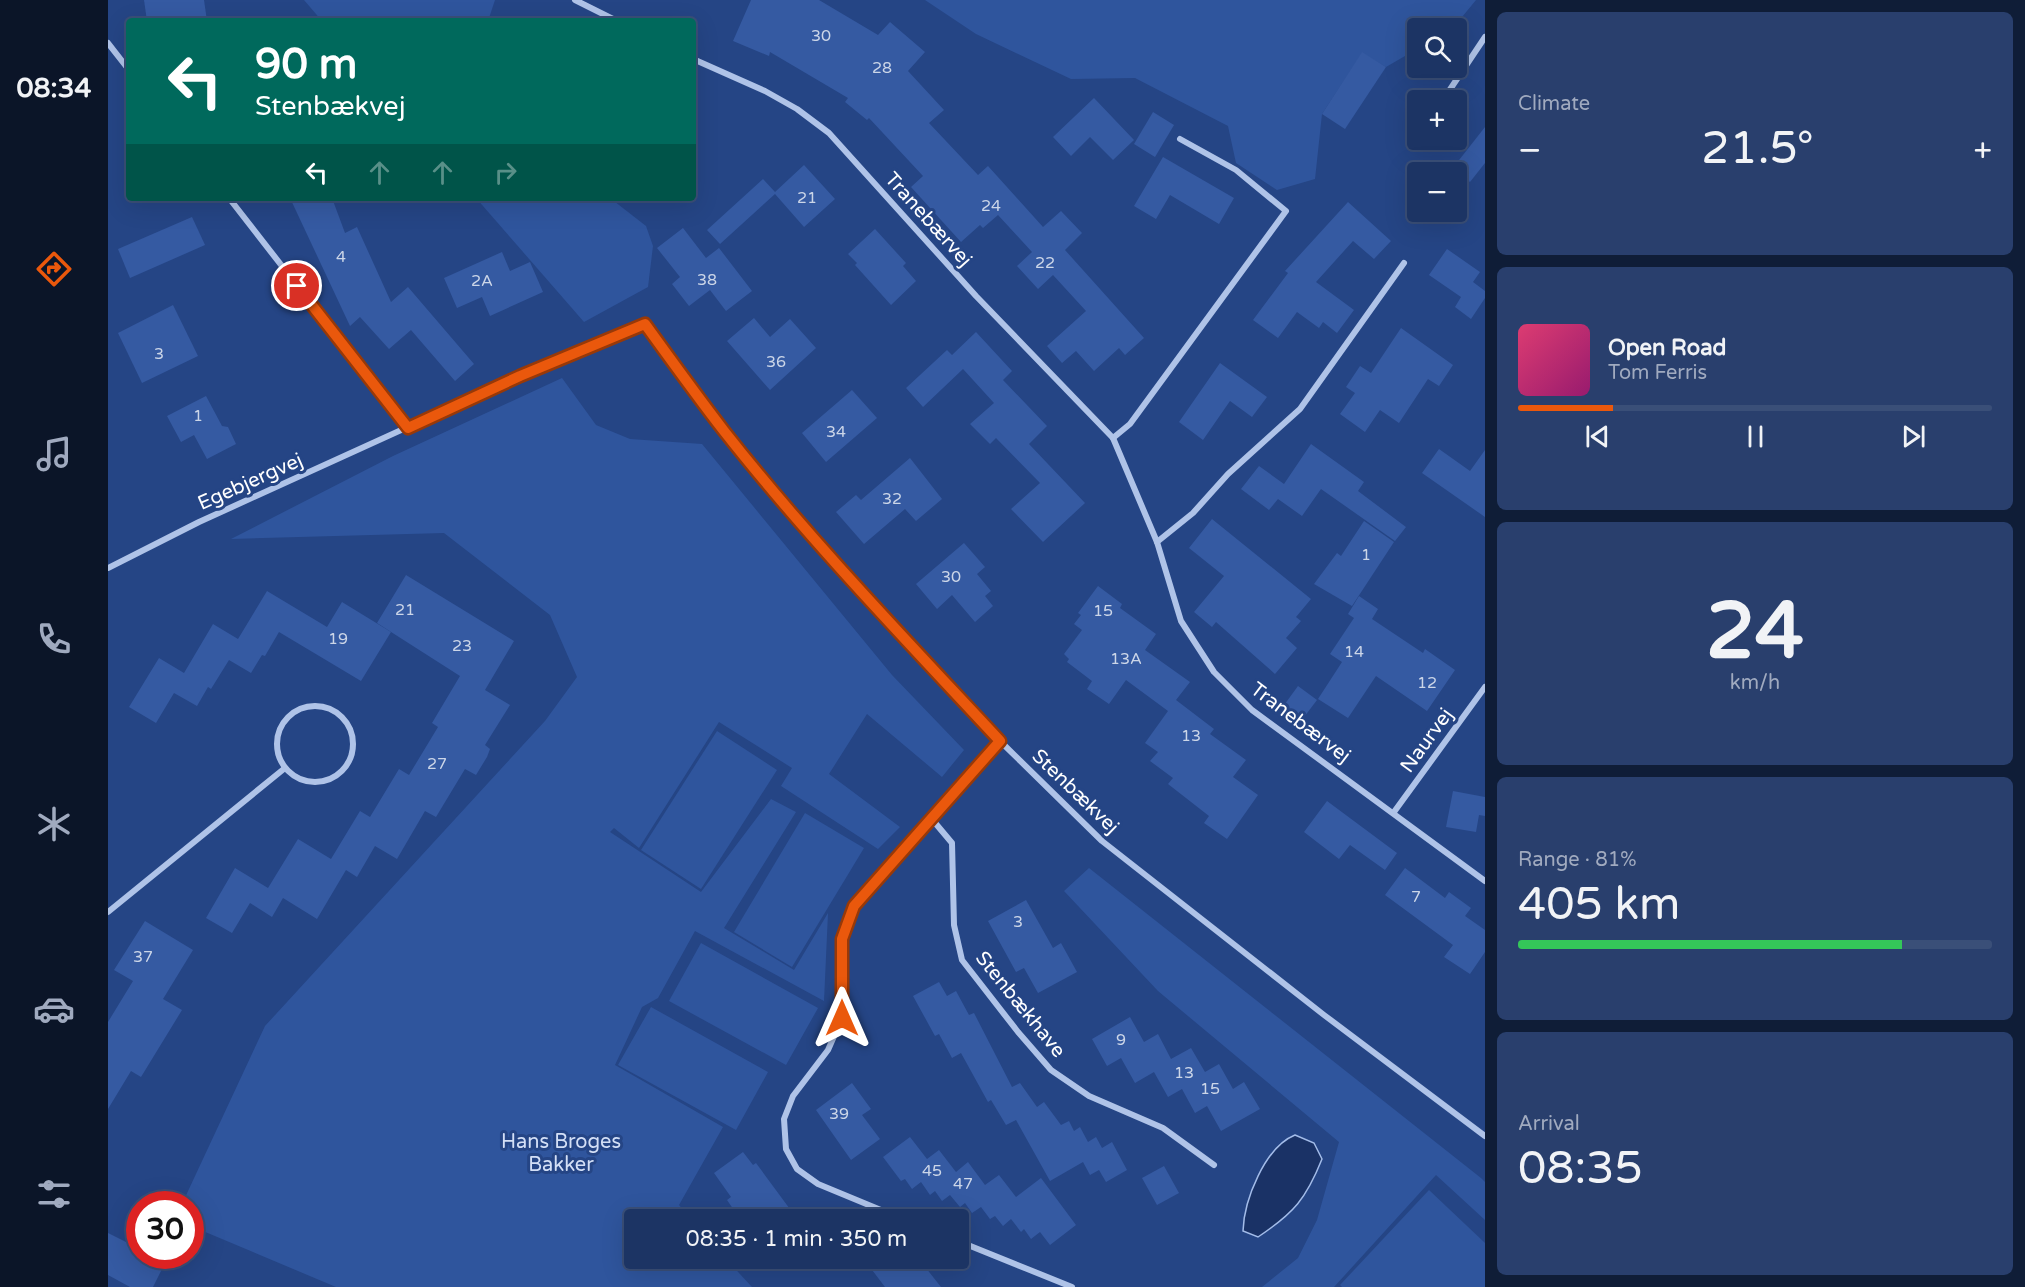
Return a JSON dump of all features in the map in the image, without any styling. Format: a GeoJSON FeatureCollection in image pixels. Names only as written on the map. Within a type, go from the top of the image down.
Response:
{"type":"FeatureCollection","features":[{"type":"Feature","properties":{"kind":"street"},"geometry":{"type":"LineString","coordinates":[[575,0],[611,18]]}},
{"type":"Feature","properties":{"kind":"street"},"geometry":{"type":"LineString","coordinates":[[1450,90],[1485,37]]}},
{"type":"Feature","properties":{"kind":"street"},"geometry":{"type":"LineString","coordinates":[[108,43],[126,66]]}},
{"type":"Feature","properties":{"kind":"street","name":"Tranebærvej"},"geometry":{"type":"LineString","coordinates":[[696,60],[765,91],[797,109],[829,133],[976,296],[1113,438],[1158,542],[1181,621],[1214,672],[1252,710],[1485,881]]}},
{"type":"Feature","properties":{"kind":"street"},"geometry":{"type":"LineString","coordinates":[[1113,438],[1130,424],[1286,211],[1236,170],[1180,140]]}},
{"type":"Feature","properties":{"kind":"street"},"geometry":{"type":"LineString","coordinates":[[230,201],[408,428]]}},
{"type":"Feature","properties":{"kind":"street"},"geometry":{"type":"LineString","coordinates":[[1158,542],[1193,513],[1228,474],[1300,409],[1404,263]]}},
{"type":"Feature","properties":{"kind":"street","name":"Stenbækvej"},"geometry":{"type":"LineString","coordinates":[[408,428],[520,376],[645,324],[724,431],[890,623],[1000,741],[1102,841],[1339,1026],[1485,1136]]}},
{"type":"Feature","properties":{"kind":"street","name":"Egebjergvej"},"geometry":{"type":"LineString","coordinates":[[108,568],[199,522],[408,428]]}},
{"type":"Feature","properties":{"kind":"street","name":"Naurvej"},"geometry":{"type":"LineString","coordinates":[[1394,812],[1485,687]]}},
{"type":"Feature","properties":{"kind":"street"},"geometry":{"type":"LineString","coordinates":[[309,705],[333,709],[342,716],[350,728],[352,753],[347,765],[338,775],[326,781],[312,782],[300,779],[285,768],[276,751],[276,739],[287,717],[309,705]]}},
{"type":"Feature","properties":{"kind":"street"},"geometry":{"type":"LineString","coordinates":[[879,1209],[819,1184],[797,1169],[786,1149],[784,1119],[793,1096],[828,1050],[842,1018],[842,939],[854,906],[1000,741]]}},
{"type":"Feature","properties":{"kind":"street"},"geometry":{"type":"LineString","coordinates":[[108,912],[285,768]]}},
{"type":"Feature","properties":{"kind":"street","name":"Stenbækhave"},"geometry":{"type":"LineString","coordinates":[[931,818],[952,843],[954,925],[962,960],[1018,1032],[1051,1070],[1089,1096],[1163,1128],[1214,1165]]}},
{"type":"Feature","properties":{"kind":"street"},"geometry":{"type":"LineString","coordinates":[[969,1245],[1072,1287]]}},
{"type":"Feature","properties":{"kind":"green space"},"geometry":{"type":"Polygon","coordinates":[[[304,0],[495,0],[489,18],[319,18],[304,0]]]}},
{"type":"Feature","properties":{"kind":"green space"},"geometry":{"type":"Polygon","coordinates":[[[925,0],[1476,0],[1461,18],[1407,18],[1407,55],[1386,67],[1362,53],[1322,114],[1315,179],[1277,190],[1236,163],[1228,126],[1135,78],[1071,79],[976,34],[925,0]]]}},
{"type":"Feature","properties":{"kind":"green space"},"geometry":{"type":"Polygon","coordinates":[[[479,201],[614,201],[646,226],[653,246],[648,287],[584,322],[479,201]]]}},
{"type":"Feature","properties":{"kind":"green space","name":"Hans Broges Bakker"},"geometry":{"type":"Polygon","coordinates":[[[562,378],[596,425],[630,439],[702,444],[892,675],[964,750],[942,777],[867,714],[829,774],[900,827],[878,849],[781,786],[792,768],[719,722],[639,848],[614,828],[610,832],[701,892],[771,799],[796,812],[724,928],[794,970],[828,913],[824,1001],[695,931],[658,998],[642,1007],[615,1065],[723,1127],[679,1205],[682,1209],[624,1209],[624,1269],[735,1269],[752,1287],[336,1287],[204,1231],[204,1191],[188,1191],[265,1026],[545,721],[577,677],[550,615],[444,533],[231,539],[393,456],[562,378]]]}},
{"type":"Feature","properties":{"kind":"green space"},"geometry":{"type":"Polygon","coordinates":[[[717,731],[777,770],[701,889],[641,850],[717,731]]]}},
{"type":"Feature","properties":{"kind":"green space"},"geometry":{"type":"Polygon","coordinates":[[[805,813],[864,848],[792,967],[734,932],[805,813]]]}},
{"type":"Feature","properties":{"kind":"green space"},"geometry":{"type":"Polygon","coordinates":[[[1089,868],[1481,1178],[1485,1182],[1485,1220],[1436,1175],[1334,1287],[1262,1287],[1298,1258],[1317,1220],[1339,1142],[1158,991],[1064,891],[1089,868]]]}},
{"type":"Feature","properties":{"kind":"green space"},"geometry":{"type":"Polygon","coordinates":[[[701,943],[818,1008],[786,1065],[669,1001],[701,943]]]}},
{"type":"Feature","properties":{"kind":"green space"},"geometry":{"type":"Polygon","coordinates":[[[651,1007],[768,1072],[736,1130],[618,1065],[651,1007]]]}},
{"type":"Feature","properties":{"kind":"green space"},"geometry":{"type":"Polygon","coordinates":[[[1429,1190],[1485,1243],[1485,1287],[1342,1287],[1340,1285],[1429,1190]]]}},
{"type":"Feature","properties":{"kind":"shaded area"},"geometry":{"type":"Polygon","coordinates":[[[1295,1135],[1314,1143],[1322,1159],[1310,1185],[1290,1212],[1258,1237],[1243,1231],[1247,1205],[1258,1176],[1274,1151],[1284,1141],[1295,1135]]]}},
{"type":"Feature","properties":{"kind":"building"},"geometry":{"type":"Polygon","coordinates":[[[144,0],[204,0],[207,18],[147,18],[144,0]]]}},
{"type":"Feature","properties":{"kind":"building"},"geometry":{"type":"Polygon","coordinates":[[[751,0],[819,0],[878,35],[890,22],[925,52],[908,71],[944,110],[929,123],[978,175],[988,166],[1043,227],[1061,211],[1082,233],[1065,250],[1144,338],[1125,355],[1119,348],[1094,371],[1076,351],[1062,363],[1047,346],[1086,311],[1053,275],[1038,289],[1017,266],[1032,252],[998,215],[983,228],[980,225],[961,242],[911,187],[923,176],[869,118],[867,120],[845,102],[848,98],[770,52],[769,56],[733,41],[751,0]]]}},
{"type":"Feature","properties":{"kind":"building"},"geometry":{"type":"Polygon","coordinates":[[[1362,52],[1386,67],[1345,129],[1322,114],[1362,52]]]}},
{"type":"Feature","properties":{"kind":"building"},"geometry":{"type":"Polygon","coordinates":[[[1094,98],[1134,140],[1113,160],[1090,137],[1071,156],[1053,137],[1094,98]]]}},
{"type":"Feature","properties":{"kind":"building"},"geometry":{"type":"Polygon","coordinates":[[[1153,112],[1174,125],[1155,157],[1134,144],[1153,112]]]}},
{"type":"Feature","properties":{"kind":"building"},"geometry":{"type":"Polygon","coordinates":[[[1485,127],[1485,163],[1470,182],[1467,180],[1467,162],[1458,162],[1485,127]]]}},
{"type":"Feature","properties":{"kind":"building"},"geometry":{"type":"Polygon","coordinates":[[[1163,157],[1234,198],[1219,224],[1170,195],[1156,219],[1134,206],[1163,157]]]}},
{"type":"Feature","properties":{"kind":"building"},"geometry":{"type":"Polygon","coordinates":[[[804,165],[835,199],[804,227],[775,194],[720,244],[707,230],[763,179],[775,192],[804,165]]]}},
{"type":"Feature","properties":{"kind":"building"},"geometry":{"type":"Polygon","coordinates":[[[291,201],[333,201],[345,233],[357,227],[391,302],[408,287],[474,364],[455,381],[411,330],[389,349],[360,317],[350,326],[291,201]]]}},
{"type":"Feature","properties":{"kind":"building"},"geometry":{"type":"Polygon","coordinates":[[[1348,202],[1391,241],[1374,259],[1353,241],[1316,282],[1354,310],[1337,333],[1323,322],[1319,328],[1297,312],[1278,338],[1253,320],[1288,273],[1285,271],[1348,202]]]}},
{"type":"Feature","properties":{"kind":"building"},"geometry":{"type":"Polygon","coordinates":[[[192,217],[205,245],[130,278],[118,249],[192,217]]]}},
{"type":"Feature","properties":{"kind":"building"},"geometry":{"type":"Polygon","coordinates":[[[683,228],[706,258],[719,248],[752,291],[726,311],[710,290],[689,306],[672,284],[680,277],[657,248],[683,228]]]}},
{"type":"Feature","properties":{"kind":"building"},"geometry":{"type":"Polygon","coordinates":[[[875,229],[906,263],[903,266],[916,281],[891,305],[848,254],[875,229]]]}},
{"type":"Feature","properties":{"kind":"building"},"geometry":{"type":"Polygon","coordinates":[[[1447,249],[1480,272],[1473,282],[1485,291],[1485,298],[1471,319],[1455,307],[1461,297],[1429,275],[1447,249]]]}},
{"type":"Feature","properties":{"kind":"building"},"geometry":{"type":"Polygon","coordinates":[[[502,252],[510,271],[530,262],[543,292],[490,316],[482,297],[457,308],[444,278],[502,252]]]}},
{"type":"Feature","properties":{"kind":"building"},"geometry":{"type":"Polygon","coordinates":[[[173,305],[198,356],[142,383],[118,333],[173,305]]]}},
{"type":"Feature","properties":{"kind":"building"},"geometry":{"type":"Polygon","coordinates":[[[754,318],[770,337],[790,319],[816,348],[770,390],[727,341],[754,318]]]}},
{"type":"Feature","properties":{"kind":"building"},"geometry":{"type":"Polygon","coordinates":[[[1401,328],[1453,365],[1439,386],[1428,379],[1399,423],[1380,410],[1365,432],[1340,414],[1355,393],[1346,387],[1360,366],[1371,373],[1401,328]]]}},
{"type":"Feature","properties":{"kind":"building"},"geometry":{"type":"Polygon","coordinates":[[[976,332],[1012,371],[1003,380],[1047,426],[1029,444],[1085,503],[1043,542],[1011,509],[1040,483],[996,438],[990,444],[970,424],[994,403],[963,369],[923,407],[906,388],[947,350],[952,355],[976,332]]]}},
{"type":"Feature","properties":{"kind":"building"},"geometry":{"type":"Polygon","coordinates":[[[1220,363],[1267,397],[1252,417],[1230,401],[1203,440],[1179,422],[1220,363]]]}},
{"type":"Feature","properties":{"kind":"building"},"geometry":{"type":"Polygon","coordinates":[[[852,390],[877,418],[826,462],[802,433],[852,390]]]}},
{"type":"Feature","properties":{"kind":"building"},"geometry":{"type":"Polygon","coordinates":[[[206,396],[222,426],[228,427],[236,444],[207,459],[194,435],[181,442],[167,416],[206,396]]]}},
{"type":"Feature","properties":{"kind":"building"},"geometry":{"type":"Polygon","coordinates":[[[1311,444],[1364,482],[1358,491],[1406,527],[1395,541],[1321,489],[1302,516],[1278,499],[1269,510],[1241,489],[1259,466],[1284,484],[1311,444]]]}},
{"type":"Feature","properties":{"kind":"building"},"geometry":{"type":"Polygon","coordinates":[[[1439,449],[1470,471],[1485,450],[1485,517],[1422,473],[1439,449]]]}},
{"type":"Feature","properties":{"kind":"building"},"geometry":{"type":"Polygon","coordinates":[[[910,458],[942,499],[916,521],[905,509],[864,544],[836,512],[856,495],[861,500],[910,458]]]}},
{"type":"Feature","properties":{"kind":"building"},"geometry":{"type":"Polygon","coordinates":[[[1212,519],[1311,599],[1296,617],[1301,621],[1286,638],[1297,648],[1275,674],[1216,622],[1212,627],[1194,612],[1224,576],[1189,548],[1212,519]]]}},
{"type":"Feature","properties":{"kind":"building"},"geometry":{"type":"Polygon","coordinates":[[[1364,521],[1394,542],[1352,606],[1314,584],[1337,553],[1341,556],[1364,521]]]}},
{"type":"Feature","properties":{"kind":"building"},"geometry":{"type":"Polygon","coordinates":[[[964,543],[985,567],[977,574],[991,591],[985,596],[993,606],[975,622],[952,595],[937,609],[916,584],[964,543]]]}},
{"type":"Feature","properties":{"kind":"building"},"geometry":{"type":"Polygon","coordinates":[[[406,575],[514,641],[485,690],[510,705],[485,745],[490,749],[487,757],[476,775],[465,769],[436,817],[425,811],[397,859],[375,846],[357,877],[346,870],[317,919],[283,898],[272,917],[250,903],[232,933],[206,918],[235,868],[268,888],[298,839],[331,859],[360,811],[370,817],[399,769],[409,775],[438,727],[432,723],[460,676],[377,623],[406,575]]]}},
{"type":"Feature","properties":{"kind":"building"},"geometry":{"type":"Polygon","coordinates":[[[1098,586],[1122,604],[1120,608],[1156,634],[1145,650],[1190,682],[1176,700],[1214,729],[1210,734],[1246,760],[1233,777],[1258,795],[1227,839],[1204,823],[1209,816],[1168,784],[1173,778],[1150,761],[1158,752],[1145,743],[1168,711],[1126,680],[1109,704],[1087,689],[1092,681],[1067,662],[1069,659],[1064,654],[1082,630],[1074,624],[1081,615],[1078,613],[1098,586]]]}},
{"type":"Feature","properties":{"kind":"building"},"geometry":{"type":"Polygon","coordinates":[[[267,591],[327,627],[342,602],[391,632],[361,681],[279,632],[265,656],[262,655],[251,673],[229,660],[211,689],[208,687],[197,706],[174,693],[156,723],[129,707],[159,658],[184,673],[213,624],[238,639],[267,591]]]}},
{"type":"Feature","properties":{"kind":"building"},"geometry":{"type":"Polygon","coordinates":[[[1359,596],[1378,609],[1372,619],[1423,653],[1425,649],[1455,670],[1427,711],[1376,676],[1348,718],[1318,699],[1342,662],[1330,654],[1354,618],[1348,614],[1359,596]]]}},
{"type":"Feature","properties":{"kind":"building"},"geometry":{"type":"Polygon","coordinates":[[[1298,686],[1317,700],[1298,725],[1279,712],[1298,686]]]}},
{"type":"Feature","properties":{"kind":"building"},"geometry":{"type":"Polygon","coordinates":[[[1453,791],[1485,797],[1485,816],[1479,815],[1476,832],[1446,827],[1453,791]]]}},
{"type":"Feature","properties":{"kind":"building"},"geometry":{"type":"Polygon","coordinates":[[[1327,801],[1397,853],[1385,870],[1350,845],[1339,859],[1304,832],[1327,801]]]}},
{"type":"Feature","properties":{"kind":"building"},"geometry":{"type":"Polygon","coordinates":[[[1405,868],[1445,898],[1449,892],[1471,908],[1465,916],[1485,930],[1485,952],[1470,974],[1444,957],[1453,945],[1385,895],[1405,868]]]}},
{"type":"Feature","properties":{"kind":"building"},"geometry":{"type":"Polygon","coordinates":[[[1026,900],[1053,948],[1061,943],[1077,972],[1038,993],[1024,968],[1016,972],[988,921],[1026,900]]]}},
{"type":"Feature","properties":{"kind":"building"},"geometry":{"type":"Polygon","coordinates":[[[145,921],[193,950],[163,999],[182,1010],[141,1077],[131,1071],[108,1109],[108,1022],[133,981],[114,970],[145,921]]]}},
{"type":"Feature","properties":{"kind":"building"},"geometry":{"type":"Polygon","coordinates":[[[939,982],[947,996],[956,991],[969,1015],[974,1013],[1012,1087],[1020,1083],[1037,1107],[1044,1102],[1061,1125],[1069,1121],[1074,1131],[1080,1127],[1088,1142],[1096,1137],[1102,1148],[1112,1142],[1127,1170],[1106,1182],[1099,1170],[1090,1175],[1083,1162],[1050,1181],[1016,1120],[1006,1125],[991,1100],[988,1102],[961,1053],[952,1058],[939,1034],[935,1036],[913,996],[939,982]]]}},
{"type":"Feature","properties":{"kind":"building"},"geometry":{"type":"Polygon","coordinates":[[[1130,1017],[1144,1042],[1158,1034],[1171,1059],[1191,1048],[1205,1072],[1219,1064],[1233,1089],[1244,1082],[1260,1109],[1221,1131],[1207,1106],[1195,1113],[1182,1089],[1168,1097],[1154,1072],[1135,1083],[1121,1058],[1107,1066],[1092,1039],[1130,1017]]]}},
{"type":"Feature","properties":{"kind":"building"},"geometry":{"type":"Polygon","coordinates":[[[852,1083],[871,1109],[862,1115],[880,1139],[851,1160],[816,1110],[852,1083]]]}},
{"type":"Feature","properties":{"kind":"building"},"geometry":{"type":"Polygon","coordinates":[[[910,1137],[927,1159],[939,1150],[956,1172],[968,1162],[985,1185],[999,1175],[1016,1197],[1041,1178],[1076,1225],[1050,1245],[1040,1232],[1031,1239],[1024,1229],[1021,1232],[1011,1219],[1003,1226],[995,1216],[990,1219],[981,1207],[972,1213],[965,1203],[960,1207],[950,1195],[942,1201],[935,1191],[930,1195],[921,1182],[912,1189],[905,1179],[901,1181],[883,1157],[910,1137]]]}},
{"type":"Feature","properties":{"kind":"building"},"geometry":{"type":"Polygon","coordinates":[[[743,1152],[753,1165],[756,1163],[790,1209],[733,1209],[727,1200],[731,1197],[714,1173],[743,1152]]]}},
{"type":"Feature","properties":{"kind":"building"},"geometry":{"type":"Polygon","coordinates":[[[1164,1166],[1179,1193],[1157,1205],[1142,1178],[1164,1166]]]}},
{"type":"Feature","properties":{"kind":"building"},"geometry":{"type":"Polygon","coordinates":[[[108,1233],[126,1242],[126,1269],[162,1269],[153,1287],[130,1287],[108,1275],[108,1233]]]}},
{"type":"Feature","properties":{"kind":"building"},"geometry":{"type":"Polygon","coordinates":[[[871,1269],[927,1269],[941,1287],[885,1287],[871,1269]]]}},
{"type":"Feature","properties":{"kind":"route"},"geometry":{"type":"LineString","coordinates":[[297,286],[408,428],[520,376],[645,324],[724,431],[890,623],[1000,741],[854,906],[842,939],[842,1018]]}}]}
